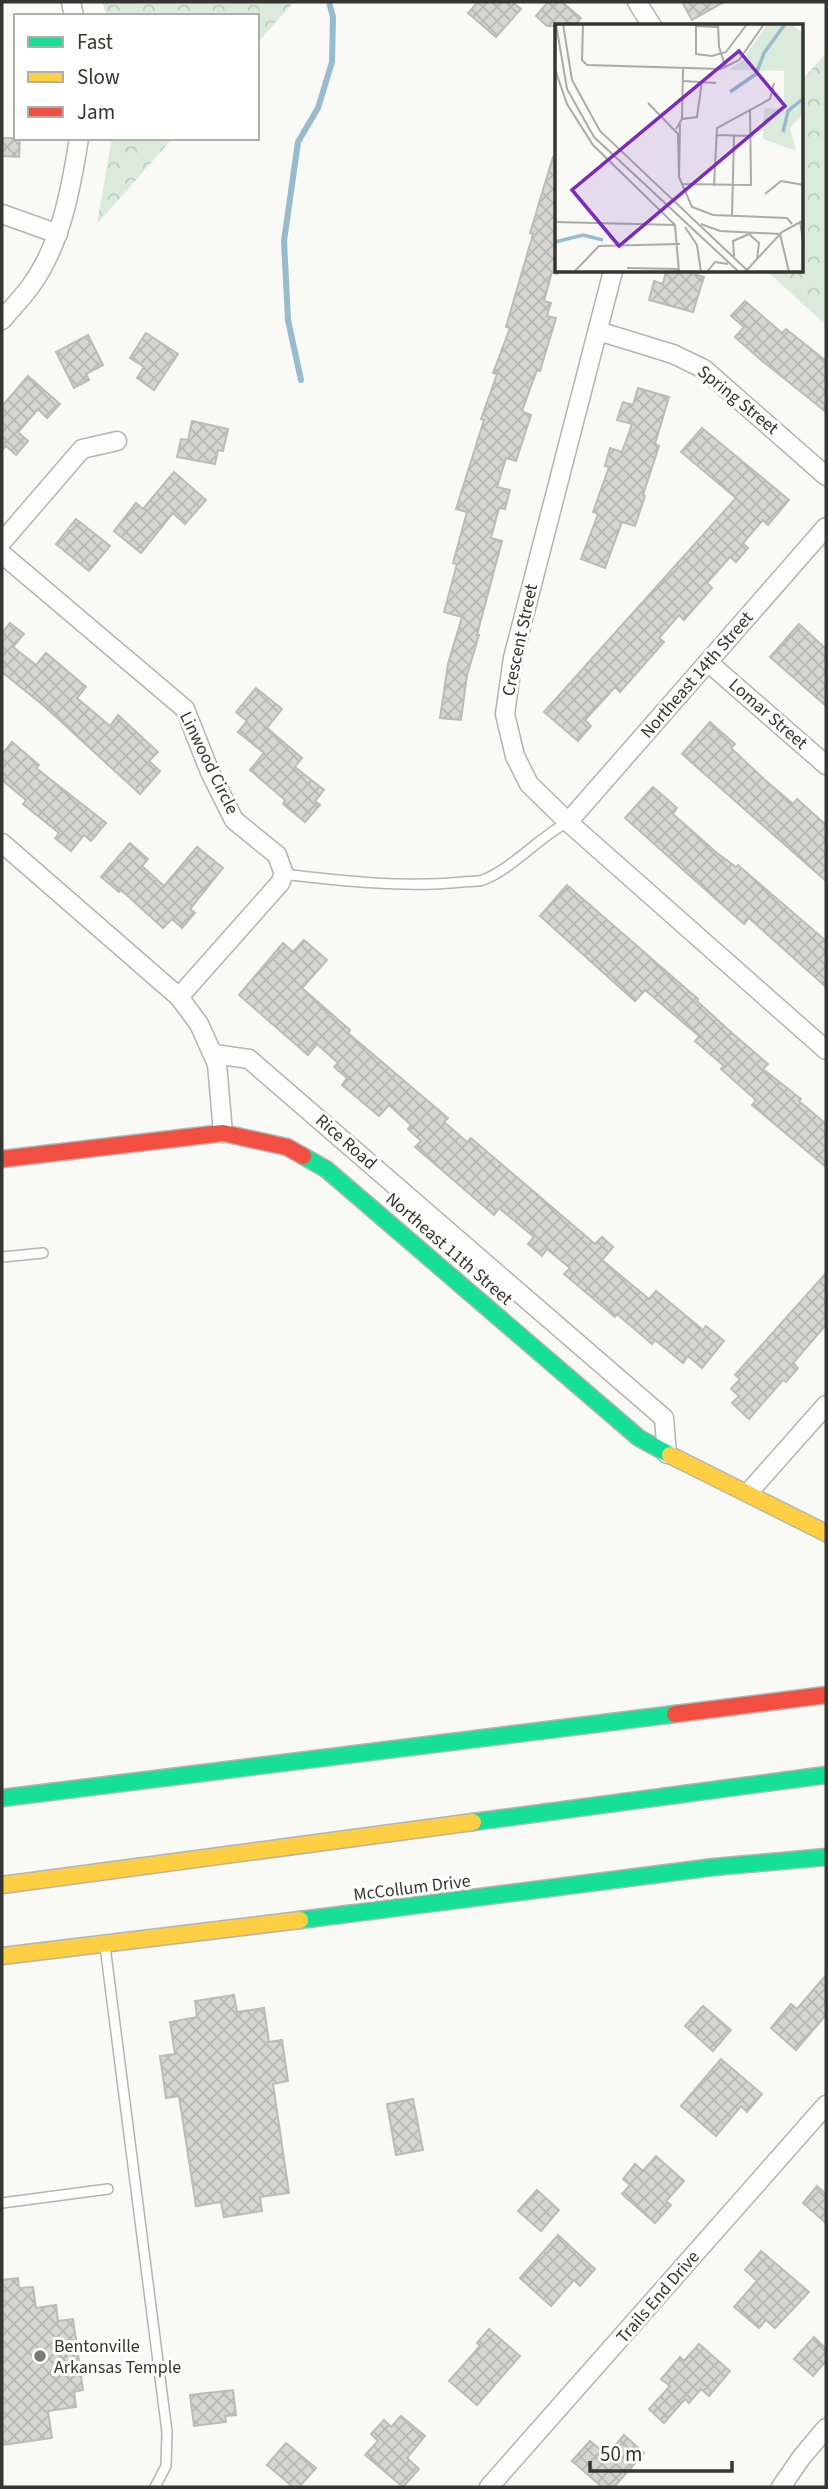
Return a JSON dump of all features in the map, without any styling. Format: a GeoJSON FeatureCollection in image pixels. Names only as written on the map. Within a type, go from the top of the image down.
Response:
{"type":"FeatureCollection","features":[{"type":"Feature","properties":{"kind":"main road","name":"Northeast 11th Street"},"geometry":{"type":"LineString","coordinates":[[2,1159],[223,1133],[287,1147],[326,1169],[639,1438],[826,1533]]}},
{"type":"Feature","properties":{"kind":"main road"},"geometry":{"type":"LineString","coordinates":[[2,1798],[826,1695]]}},
{"type":"Feature","properties":{"kind":"main road"},"geometry":{"type":"LineString","coordinates":[[2,1885],[825,1775]]}},
{"type":"Feature","properties":{"kind":"main road","name":"McCollum Drive"},"geometry":{"type":"LineString","coordinates":[[2,1956],[458,1902],[714,1867],[826,1857]]}},
{"type":"Feature","properties":{"kind":"street"},"geometry":{"type":"LineString","coordinates":[[637,2],[651,24]]}},
{"type":"Feature","properties":{"kind":"street"},"geometry":{"type":"LineString","coordinates":[[2,320],[31,285],[58,234],[79,140]]}},
{"type":"Feature","properties":{"kind":"street"},"geometry":{"type":"LineString","coordinates":[[2,214],[58,234]]}},
{"type":"Feature","properties":{"kind":"street","name":"Crescent Street"},"geometry":{"type":"LineString","coordinates":[[612,273],[513,658],[505,714],[515,756],[529,785],[568,822],[826,1049]]}},
{"type":"Feature","properties":{"kind":"street","name":"Spring Street"},"geometry":{"type":"LineString","coordinates":[[598,331],[673,354],[704,369],[826,476]]}},
{"type":"Feature","properties":{"kind":"street"},"geometry":{"type":"LineString","coordinates":[[2,542],[82,449],[117,441]]}},
{"type":"Feature","properties":{"kind":"street","name":"Northeast 14th Street"},"geometry":{"type":"LineString","coordinates":[[568,822],[826,527]]}},
{"type":"Feature","properties":{"kind":"street","name":"Linwood Circle"},"geometry":{"type":"LineString","coordinates":[[2,554],[185,709],[210,772],[234,820],[277,855],[284,874]]}},
{"type":"Feature","properties":{"kind":"street","name":"Lomar Street"},"geometry":{"type":"LineString","coordinates":[[709,663],[826,765]]}},
{"type":"Feature","properties":{"kind":"street"},"geometry":{"type":"LineString","coordinates":[[2,843],[179,997],[200,1024],[216,1064],[223,1133]]}},
{"type":"Feature","properties":{"kind":"street"},"geometry":{"type":"LineString","coordinates":[[179,997],[280,883],[284,874]]}},
{"type":"Feature","properties":{"kind":"street","name":"Rice Road"},"geometry":{"type":"LineString","coordinates":[[214,1055],[249,1059],[664,1418],[667,1454]]}},
{"type":"Feature","properties":{"kind":"street"},"geometry":{"type":"LineString","coordinates":[[748,1493],[826,1405]]}},
{"type":"Feature","properties":{"kind":"street","name":"Trails End Drive"},"geometry":{"type":"LineString","coordinates":[[489,2487],[826,2105]]}},
{"type":"Feature","properties":{"kind":"street"},"geometry":{"type":"LineString","coordinates":[[781,2487],[826,2428]]}},
{"type":"Feature","properties":{"kind":"lane"},"geometry":{"type":"LineString","coordinates":[[284,874],[415,884],[482,880],[518,858],[549,832],[568,822]]}},
{"type":"Feature","properties":{"kind":"lane"},"geometry":{"type":"LineString","coordinates":[[2,1257],[43,1253]]}},
{"type":"Feature","properties":{"kind":"lane"},"geometry":{"type":"LineString","coordinates":[[105,1944],[167,2432],[166,2466],[155,2487]]}},
{"type":"Feature","properties":{"kind":"lane"},"geometry":{"type":"LineString","coordinates":[[2,2203],[108,2189]]}},
{"type":"Feature","properties":{"kind":"green space"},"geometry":{"type":"Polygon","coordinates":[[[102,2],[294,2],[259,41],[259,14],[106,14],[102,2]]]}},
{"type":"Feature","properties":{"kind":"green space"},"geometry":{"type":"Polygon","coordinates":[[[826,53],[826,325],[769,273],[804,273],[804,78],[826,53]]]}},
{"type":"Feature","properties":{"kind":"green space"},"geometry":{"type":"Polygon","coordinates":[[[112,140],[171,140],[97,224],[112,140]]]}},
{"type":"Feature","properties":{"kind":"building"},"geometry":{"type":"Polygon","coordinates":[[[478,2],[512,2],[521,9],[496,37],[468,13],[478,2]]]}},
{"type":"Feature","properties":{"kind":"building"},"geometry":{"type":"Polygon","coordinates":[[[548,2],[562,2],[581,18],[576,24],[547,26],[536,16],[548,2]]]}},
{"type":"Feature","properties":{"kind":"building"},"geometry":{"type":"Polygon","coordinates":[[[682,2],[724,2],[692,20],[682,2]]]}},
{"type":"Feature","properties":{"kind":"building"},"geometry":{"type":"Polygon","coordinates":[[[2,138],[20,140],[19,157],[2,156],[2,138]]]}},
{"type":"Feature","properties":{"kind":"building"},"geometry":{"type":"Polygon","coordinates":[[[555,158],[557,274],[552,272],[544,301],[551,303],[547,316],[556,318],[540,371],[537,370],[522,411],[531,415],[516,461],[506,458],[497,487],[510,490],[505,509],[499,508],[491,538],[502,541],[467,675],[461,720],[440,718],[448,664],[462,617],[444,612],[457,564],[453,563],[467,512],[456,509],[484,420],[481,419],[497,374],[493,373],[510,328],[506,327],[533,234],[530,233],[555,158]]]}},
{"type":"Feature","properties":{"kind":"building"},"geometry":{"type":"Polygon","coordinates":[[[666,273],[691,273],[704,277],[693,312],[649,300],[654,281],[663,284],[666,273]]]}},
{"type":"Feature","properties":{"kind":"building"},"geometry":{"type":"Polygon","coordinates":[[[745,301],[782,333],[786,329],[826,361],[826,412],[735,337],[744,327],[731,316],[745,301]]]}},
{"type":"Feature","properties":{"kind":"building"},"geometry":{"type":"Polygon","coordinates":[[[146,333],[178,354],[154,390],[137,378],[144,367],[130,358],[146,333]]]}},
{"type":"Feature","properties":{"kind":"building"},"geometry":{"type":"Polygon","coordinates":[[[88,335],[103,365],[86,374],[89,380],[74,388],[56,352],[88,335]]]}},
{"type":"Feature","properties":{"kind":"building"},"geometry":{"type":"Polygon","coordinates":[[[28,376],[60,404],[47,418],[38,409],[18,432],[28,441],[16,455],[6,446],[2,450],[2,406],[28,376]]]}},
{"type":"Feature","properties":{"kind":"building"},"geometry":{"type":"Polygon","coordinates":[[[638,388],[669,397],[655,444],[659,446],[635,526],[622,522],[605,568],[581,559],[598,514],[593,512],[609,467],[605,466],[610,448],[622,452],[632,424],[617,420],[623,402],[633,405],[638,388]]]}},
{"type":"Feature","properties":{"kind":"building"},"geometry":{"type":"Polygon","coordinates":[[[192,421],[228,429],[223,451],[218,450],[215,464],[177,457],[181,439],[188,440],[192,421]]]}},
{"type":"Feature","properties":{"kind":"building"},"geometry":{"type":"Polygon","coordinates":[[[702,428],[789,500],[768,525],[763,520],[743,543],[748,548],[736,562],[730,557],[707,583],[712,588],[684,620],[679,615],[659,638],[664,642],[620,692],[615,687],[585,720],[591,726],[578,741],[544,712],[736,498],[681,452],[702,428]]]}},
{"type":"Feature","properties":{"kind":"building"},"geometry":{"type":"Polygon","coordinates":[[[174,472],[206,500],[185,524],[173,513],[141,553],[114,531],[136,503],[143,509],[174,472]]]}},
{"type":"Feature","properties":{"kind":"building"},"geometry":{"type":"Polygon","coordinates":[[[76,519],[110,546],[89,571],[56,544],[76,519]]]}},
{"type":"Feature","properties":{"kind":"building"},"geometry":{"type":"Polygon","coordinates":[[[10,623],[24,634],[13,647],[36,665],[46,653],[86,687],[77,698],[110,726],[118,715],[158,752],[149,761],[160,771],[140,794],[44,706],[2,672],[2,633],[10,623]]]}},
{"type":"Feature","properties":{"kind":"building"},"geometry":{"type":"Polygon","coordinates":[[[799,624],[826,649],[826,706],[770,657],[799,624]]]}},
{"type":"Feature","properties":{"kind":"building"},"geometry":{"type":"Polygon","coordinates":[[[256,688],[282,709],[267,728],[302,758],[295,767],[324,790],[315,801],[320,805],[305,822],[283,804],[285,800],[250,770],[264,753],[238,732],[247,721],[236,712],[256,688]]]}},
{"type":"Feature","properties":{"kind":"building"},"geometry":{"type":"Polygon","coordinates":[[[710,722],[735,744],[731,748],[765,780],[793,804],[797,799],[826,825],[826,881],[682,754],[710,722]]]}},
{"type":"Feature","properties":{"kind":"building"},"geometry":{"type":"Polygon","coordinates":[[[12,742],[39,765],[36,768],[106,823],[91,841],[84,835],[71,851],[55,838],[59,833],[23,804],[26,800],[2,780],[2,754],[12,742]]]}},
{"type":"Feature","properties":{"kind":"building"},"geometry":{"type":"Polygon","coordinates":[[[653,787],[677,808],[673,814],[717,853],[736,867],[738,865],[826,941],[826,987],[749,918],[744,924],[625,818],[653,787]]]}},
{"type":"Feature","properties":{"kind":"building"},"geometry":{"type":"Polygon","coordinates":[[[130,843],[148,859],[142,866],[164,886],[197,847],[223,868],[190,909],[195,913],[182,928],[172,919],[163,928],[121,890],[119,892],[101,877],[130,843]]]}},
{"type":"Feature","properties":{"kind":"building"},"geometry":{"type":"Polygon","coordinates":[[[567,885],[698,999],[697,1001],[768,1064],[763,1069],[801,1099],[799,1101],[826,1124],[826,1167],[752,1105],[756,1100],[721,1069],[724,1066],[695,1041],[699,1036],[645,990],[635,1001],[540,916],[567,885]]]}},
{"type":"Feature","properties":{"kind":"building"},"geometry":{"type":"Polygon","coordinates":[[[304,940],[327,960],[302,988],[350,1030],[348,1033],[448,1118],[444,1122],[467,1142],[471,1138],[595,1244],[602,1237],[613,1247],[602,1260],[649,1299],[656,1291],[703,1330],[706,1326],[724,1341],[702,1368],[688,1356],[683,1363],[655,1340],[652,1344],[617,1314],[615,1317],[564,1274],[570,1268],[547,1249],[542,1256],[528,1244],[534,1237],[499,1208],[494,1215],[415,1147],[421,1141],[408,1129],[411,1125],[389,1105],[379,1116],[342,1085],[347,1078],[334,1067],[338,1063],[317,1044],[308,1055],[239,995],[283,943],[293,952],[304,940]]]}},
{"type":"Feature","properties":{"kind":"building"},"geometry":{"type":"Polygon","coordinates":[[[826,1273],[826,1325],[793,1363],[798,1368],[786,1382],[783,1380],[749,1419],[732,1403],[739,1396],[731,1389],[740,1379],[735,1375],[826,1273]]]}},
{"type":"Feature","properties":{"kind":"building"},"geometry":{"type":"Polygon","coordinates":[[[826,1975],[826,2015],[796,2050],[771,2028],[791,2004],[797,2009],[826,1975]]]}},
{"type":"Feature","properties":{"kind":"building"},"geometry":{"type":"Polygon","coordinates":[[[234,1995],[237,2012],[264,2008],[269,2042],[282,2040],[288,2081],[273,2084],[289,2193],[260,2197],[262,2211],[224,2217],[221,2202],[196,2206],[179,2096],[166,2098],[160,2056],[175,2054],[170,2022],[197,2017],[195,2001],[234,1995]]]}},
{"type":"Feature","properties":{"kind":"building"},"geometry":{"type":"Polygon","coordinates":[[[703,2006],[731,2030],[713,2051],[685,2026],[703,2006]]]}},
{"type":"Feature","properties":{"kind":"building"},"geometry":{"type":"Polygon","coordinates":[[[721,2059],[762,2094],[747,2112],[741,2106],[716,2136],[681,2106],[721,2059]]]}},
{"type":"Feature","properties":{"kind":"building"},"geometry":{"type":"Polygon","coordinates":[[[413,2099],[423,2150],[396,2155],[387,2104],[413,2099]]]}},
{"type":"Feature","properties":{"kind":"building"},"geometry":{"type":"Polygon","coordinates":[[[656,2156],[684,2181],[666,2201],[671,2205],[655,2223],[622,2194],[630,2185],[623,2179],[635,2164],[643,2171],[656,2156]]]}},
{"type":"Feature","properties":{"kind":"building"},"geometry":{"type":"Polygon","coordinates":[[[817,2186],[826,2194],[826,2223],[803,2203],[817,2186]]]}},
{"type":"Feature","properties":{"kind":"building"},"geometry":{"type":"Polygon","coordinates":[[[537,2190],[559,2210],[541,2231],[518,2211],[537,2190]]]}},
{"type":"Feature","properties":{"kind":"building"},"geometry":{"type":"Polygon","coordinates":[[[558,2235],[595,2269],[580,2286],[574,2280],[551,2306],[520,2278],[558,2235]]]}},
{"type":"Feature","properties":{"kind":"building"},"geometry":{"type":"Polygon","coordinates":[[[761,2251],[809,2292],[775,2328],[766,2320],[759,2328],[734,2307],[757,2281],[745,2270],[761,2251]]]}},
{"type":"Feature","properties":{"kind":"building","name":"Bentonville Arkansas Temple"},"geometry":{"type":"Polygon","coordinates":[[[18,2278],[19,2288],[33,2287],[36,2308],[56,2305],[58,2321],[73,2319],[83,2390],[74,2392],[76,2407],[48,2411],[52,2438],[2,2445],[2,2280],[18,2278]]]}},
{"type":"Feature","properties":{"kind":"building"},"geometry":{"type":"Polygon","coordinates":[[[489,2329],[520,2356],[477,2405],[449,2381],[480,2346],[477,2343],[489,2329]]]}},
{"type":"Feature","properties":{"kind":"building"},"geometry":{"type":"Polygon","coordinates":[[[814,2337],[826,2349],[826,2361],[813,2376],[794,2359],[814,2337]]]}},
{"type":"Feature","properties":{"kind":"building"},"geometry":{"type":"Polygon","coordinates":[[[699,2344],[730,2371],[709,2396],[701,2389],[689,2403],[685,2399],[664,2423],[649,2409],[670,2386],[661,2379],[680,2357],[684,2361],[699,2344]]]}},
{"type":"Feature","properties":{"kind":"building"},"geometry":{"type":"Polygon","coordinates":[[[233,2390],[236,2415],[225,2416],[226,2422],[194,2426],[190,2395],[233,2390]]]}},
{"type":"Feature","properties":{"kind":"building"},"geometry":{"type":"Polygon","coordinates":[[[401,2416],[425,2436],[407,2458],[419,2469],[403,2487],[365,2455],[378,2441],[371,2434],[384,2420],[391,2427],[401,2416]]]}},
{"type":"Feature","properties":{"kind":"building"},"geometry":{"type":"Polygon","coordinates":[[[624,2435],[644,2453],[614,2487],[602,2487],[572,2461],[590,2441],[607,2455],[624,2435]]]}},
{"type":"Feature","properties":{"kind":"building"},"geometry":{"type":"Polygon","coordinates":[[[286,2443],[316,2468],[299,2487],[293,2487],[267,2465],[286,2443]]]}},
{"type":"Feature","properties":{"kind":"waterway"},"geometry":{"type":"LineString","coordinates":[[301,380],[288,320],[284,241],[298,142],[318,108],[332,62],[333,17],[329,2]]}},
{"type":"Feature","properties":{"kind":"traffic: fast"},"geometry":{"type":"LineString","coordinates":[[303,1156],[326,1169],[639,1438],[670,1455]]}},
{"type":"Feature","properties":{"kind":"traffic: fast"},"geometry":{"type":"LineString","coordinates":[[2,1798],[675,1714]]}},
{"type":"Feature","properties":{"kind":"traffic: fast"},"geometry":{"type":"LineString","coordinates":[[473,1822],[826,1775]]}},
{"type":"Feature","properties":{"kind":"traffic: fast"},"geometry":{"type":"LineString","coordinates":[[300,1920],[714,1867],[826,1857]]}},
{"type":"Feature","properties":{"kind":"traffic: slow"},"geometry":{"type":"LineString","coordinates":[[670,1455],[826,1533]]}},
{"type":"Feature","properties":{"kind":"traffic: slow"},"geometry":{"type":"LineString","coordinates":[[2,1885],[473,1822]]}},
{"type":"Feature","properties":{"kind":"traffic: slow"},"geometry":{"type":"LineString","coordinates":[[2,1956],[300,1920]]}},
{"type":"Feature","properties":{"kind":"traffic: jam"},"geometry":{"type":"LineString","coordinates":[[2,1159],[223,1133],[287,1147],[303,1156]]}},
{"type":"Feature","properties":{"kind":"traffic: jam"},"geometry":{"type":"LineString","coordinates":[[675,1714],[826,1695]]}},
{"type":"Feature","properties":{"kind":"place","name":"Bentonville Arkansas Temple"},"geometry":{"type":"Point","coordinates":[40,2356]}}]}
